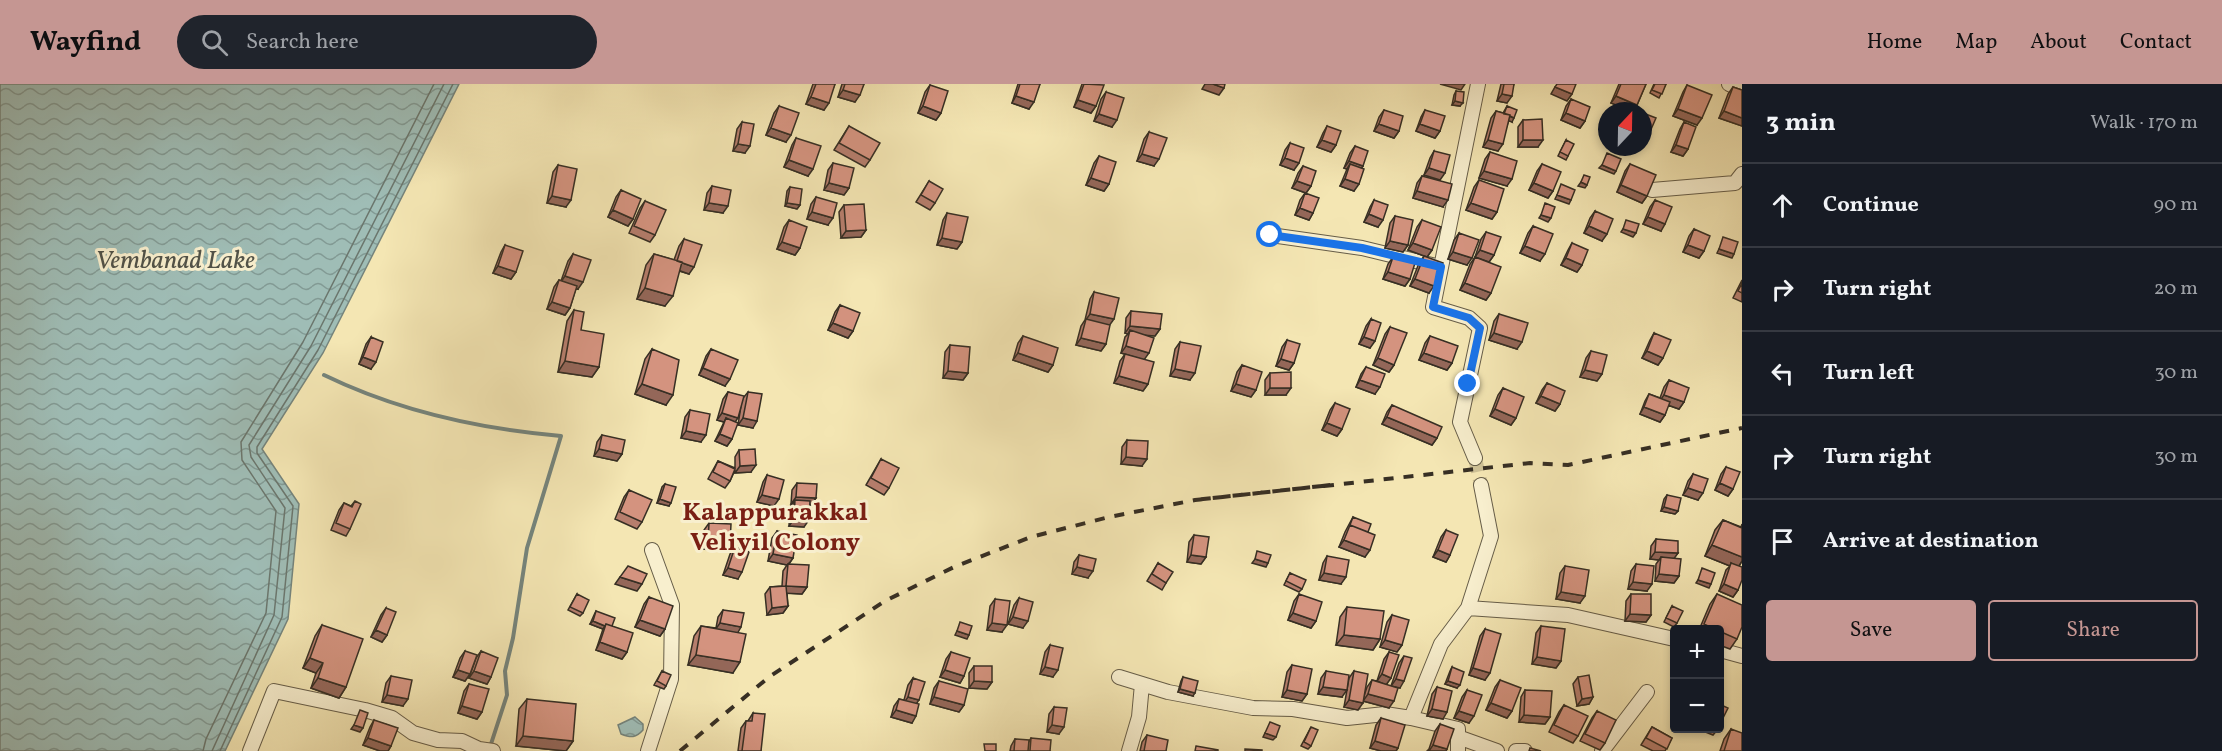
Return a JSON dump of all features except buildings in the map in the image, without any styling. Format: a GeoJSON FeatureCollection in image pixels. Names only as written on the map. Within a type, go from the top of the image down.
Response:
{"type":"FeatureCollection","features":[{"type":"Feature","properties":{"kind":"street"},"geometry":{"type":"LineString","coordinates":[[1475,458],[1460,422],[1480,328],[1469,318],[1433,307],[1478,84]]}},
{"type":"Feature","properties":{"kind":"street"},"geometry":{"type":"LineString","coordinates":[[1729,84],[1742,90]]}},
{"type":"Feature","properties":{"kind":"street"},"geometry":{"type":"LineString","coordinates":[[1652,190],[1735,183],[1742,174]]}},
{"type":"Feature","properties":{"kind":"street"},"geometry":{"type":"LineString","coordinates":[[1270,235],[1362,248],[1441,267]]}},
{"type":"Feature","properties":{"kind":"street"},"geometry":{"type":"LineString","coordinates":[[1411,718],[1441,644],[1468,608],[1491,536],[1481,485]]}},
{"type":"Feature","properties":{"kind":"street"},"geometry":{"type":"LineString","coordinates":[[648,751],[671,679],[672,605],[652,550]]}},
{"type":"Feature","properties":{"kind":"street"},"geometry":{"type":"LineString","coordinates":[[1468,608],[1568,615],[1670,638]]}},
{"type":"Feature","properties":{"kind":"street"},"geometry":{"type":"LineString","coordinates":[[1724,652],[1742,656]]}},
{"type":"Feature","properties":{"kind":"street"},"geometry":{"type":"LineString","coordinates":[[1119,677],[1168,692],[1253,708],[1293,709],[1347,718],[1385,714],[1411,718],[1458,729],[1458,751]]}},
{"type":"Feature","properties":{"kind":"street"},"geometry":{"type":"LineString","coordinates":[[1129,751],[1139,717],[1142,684]]}},
{"type":"Feature","properties":{"kind":"street"},"geometry":{"type":"LineString","coordinates":[[250,751],[274,692],[365,710],[392,718],[413,733],[438,741],[462,741],[488,750]]}},
{"type":"Feature","properties":{"kind":"street"},"geometry":{"type":"LineString","coordinates":[[1602,751],[1647,692]]}},
{"type":"Feature","properties":{"kind":"street"},"geometry":{"type":"LineString","coordinates":[[1458,737],[1497,751]]}},
{"type":"Feature","properties":{"kind":"street"},"geometry":{"type":"LineString","coordinates":[[1515,751],[1525,751]]}},
{"type":"Feature","properties":{"kind":"water","name":"Vembanad Lake"},"geometry":{"type":"Polygon","coordinates":[[[0,84],[459,84],[323,353],[262,449],[299,504],[288,619],[225,751],[0,751],[0,84]]]}},
{"type":"Feature","properties":{"kind":"water"},"geometry":{"type":"Polygon","coordinates":[[[635,717],[643,724],[643,730],[633,737],[621,734],[618,725],[635,717]]]}},
{"type":"Feature","properties":{"kind":"waterway"},"geometry":{"type":"LineString","coordinates":[[324,375],[380,398],[439,416],[469,423],[561,436],[527,548],[513,638],[505,671],[507,695],[490,747]]}},
{"type":"Feature","properties":{"kind":"tunnel"},"geometry":{"type":"LineString","coordinates":[[1475,458],[1481,485]]}},
{"type":"Feature","properties":{"kind":"railway"},"geometry":{"type":"LineString","coordinates":[[1324,486],[1530,463],[1568,465],[1742,428]]}},
{"type":"Feature","properties":{"kind":"railway"},"geometry":{"type":"LineString","coordinates":[[680,751],[769,677],[885,601],[954,567],[1031,537],[1109,517],[1195,500],[1331,485],[1195,500]]}},
{"type":"Feature","properties":{"kind":"district","name":"Kalappurakkal Veliyil Colony"},"geometry":{"type":"Point","coordinates":[775,526]}},
{"type":"Feature","properties":{"kind":"route"},"geometry":{"type":"LineString","coordinates":[[1270,235],[1362,248],[1441,267],[1433,307],[1469,318],[1480,328],[1468,384]]}}]}
